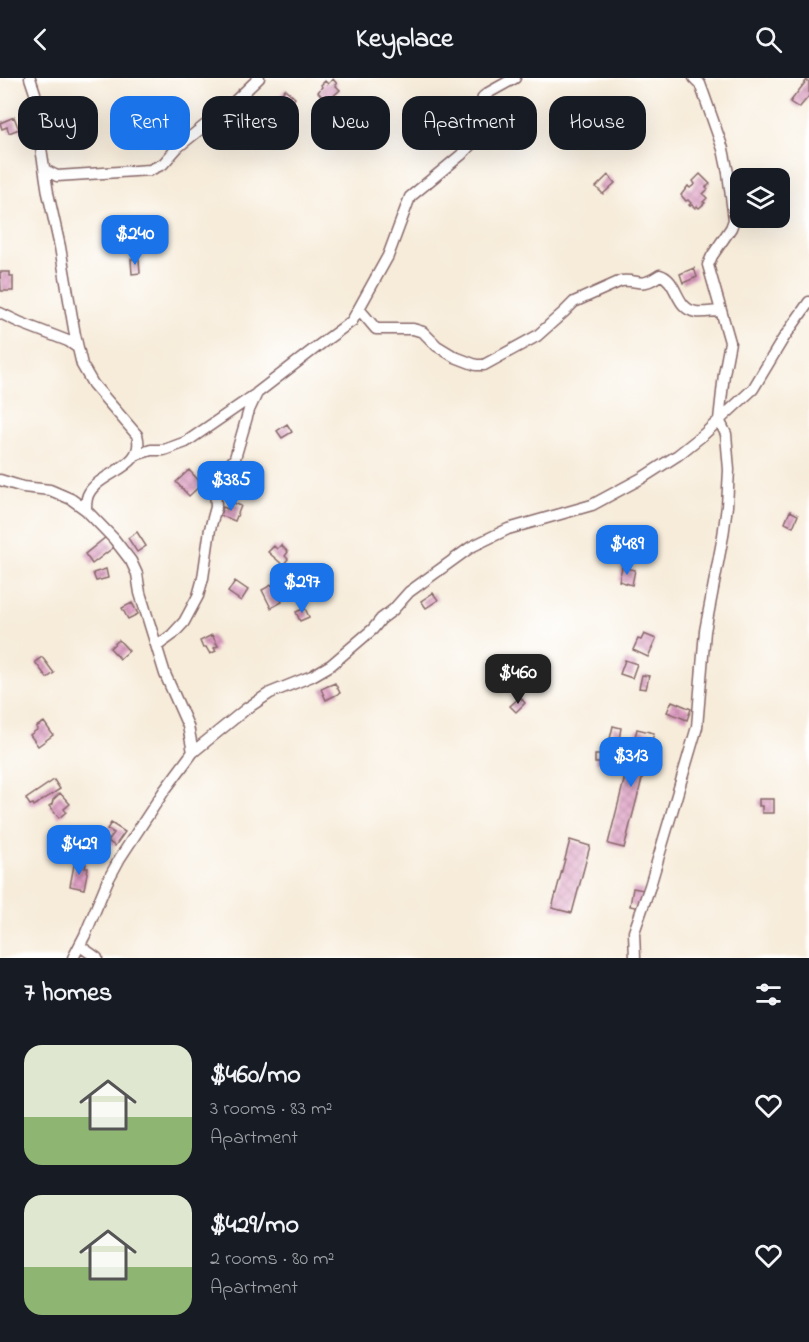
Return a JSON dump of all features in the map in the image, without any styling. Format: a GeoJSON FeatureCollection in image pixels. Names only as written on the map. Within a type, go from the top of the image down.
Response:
{"type":"FeatureCollection","features":[{"type":"Feature","properties":{"kind":"street"},"geometry":{"type":"LineString","coordinates":[[30,78],[35,93],[45,170],[82,365],[93,384],[137,435],[139,443],[134,458],[96,485],[89,493],[86,510]]}},
{"type":"Feature","properties":{"kind":"street"},"geometry":{"type":"LineString","coordinates":[[45,170],[57,176],[157,168],[178,147],[234,102],[259,78]]}},
{"type":"Feature","properties":{"kind":"street"},"geometry":{"type":"LineString","coordinates":[[135,455],[151,450],[164,450],[186,442],[349,325],[388,256],[410,196],[461,155],[475,140],[481,127],[483,98],[515,78]]}},
{"type":"Feature","properties":{"kind":"street"},"geometry":{"type":"LineString","coordinates":[[635,958],[634,932],[697,727],[705,631],[727,506],[729,470],[726,434],[719,420],[730,342],[708,265],[734,220],[723,149],[700,84],[694,78]]}},
{"type":"Feature","properties":{"kind":"street"},"geometry":{"type":"LineString","coordinates":[[359,309],[376,329],[413,329],[423,332],[437,346],[455,357],[476,365],[484,365],[537,336],[574,302],[625,280],[643,284],[660,275],[664,276],[685,308],[696,312],[721,311]]}},
{"type":"Feature","properties":{"kind":"street"},"geometry":{"type":"LineString","coordinates":[[73,958],[120,858],[193,752],[246,709],[270,693],[312,676],[331,665],[373,629],[409,592],[471,547],[508,529],[592,505],[642,478],[678,454],[703,435],[753,389],[783,339],[809,302]]}},
{"type":"Feature","properties":{"kind":"street"},"geometry":{"type":"LineString","coordinates":[[0,313],[68,341],[78,348]]}},
{"type":"Feature","properties":{"kind":"street"},"geometry":{"type":"LineString","coordinates":[[158,646],[184,622],[198,596],[216,507],[215,483],[236,458],[249,410],[257,393]]}},
{"type":"Feature","properties":{"kind":"street"},"geometry":{"type":"LineString","coordinates":[[0,480],[23,487],[50,490],[71,500],[86,510],[114,539],[131,561],[137,574],[140,593],[165,674],[188,726],[193,752]]}},
{"type":"Feature","properties":{"kind":"street"},"geometry":{"type":"LineString","coordinates":[[80,946],[97,958]]}},
{"type":"Feature","properties":{"kind":"building"},"geometry":{"type":"Polygon","coordinates":[[[333,79],[340,90],[333,96],[321,96],[318,92],[321,85],[325,81],[328,84],[333,79]]]}},
{"type":"Feature","properties":{"kind":"building"},"geometry":{"type":"Polygon","coordinates":[[[807,80],[809,96],[799,108],[790,102],[807,80]]]}},
{"type":"Feature","properties":{"kind":"building"},"geometry":{"type":"Polygon","coordinates":[[[285,89],[293,96],[280,96],[285,89]]]}},
{"type":"Feature","properties":{"kind":"building"},"geometry":{"type":"Polygon","coordinates":[[[14,117],[18,129],[9,133],[7,127],[2,129],[0,123],[14,117]]]}},
{"type":"Feature","properties":{"kind":"building"},"geometry":{"type":"Polygon","coordinates":[[[700,174],[710,184],[703,194],[707,198],[703,202],[705,203],[695,208],[690,206],[691,203],[681,195],[688,186],[690,188],[695,184],[693,181],[700,174]]]}},
{"type":"Feature","properties":{"kind":"building"},"geometry":{"type":"Polygon","coordinates":[[[608,175],[615,183],[603,194],[596,187],[608,175]]]}},
{"type":"Feature","properties":{"kind":"building"},"geometry":{"type":"Polygon","coordinates":[[[131,259],[139,259],[140,273],[132,274],[131,259]]]}},
{"type":"Feature","properties":{"kind":"building"},"geometry":{"type":"Polygon","coordinates":[[[694,268],[697,277],[683,283],[680,274],[694,268]]]}},
{"type":"Feature","properties":{"kind":"building"},"geometry":{"type":"Polygon","coordinates":[[[0,272],[10,272],[10,276],[13,276],[13,291],[1,291],[0,272]]]}},
{"type":"Feature","properties":{"kind":"building"},"geometry":{"type":"Polygon","coordinates":[[[287,424],[292,432],[282,438],[277,431],[287,424]]]}},
{"type":"Feature","properties":{"kind":"building"},"geometry":{"type":"Polygon","coordinates":[[[189,470],[202,484],[189,496],[176,482],[189,470]]]}},
{"type":"Feature","properties":{"kind":"building"},"geometry":{"type":"Polygon","coordinates":[[[231,502],[241,506],[235,521],[220,515],[223,507],[228,509],[231,502]]]}},
{"type":"Feature","properties":{"kind":"building"},"geometry":{"type":"Polygon","coordinates":[[[790,511],[798,515],[793,527],[785,523],[790,511]]]}},
{"type":"Feature","properties":{"kind":"building"},"geometry":{"type":"Polygon","coordinates":[[[137,532],[146,546],[137,552],[128,538],[137,532]]]}},
{"type":"Feature","properties":{"kind":"building"},"geometry":{"type":"Polygon","coordinates":[[[106,537],[114,547],[92,564],[85,554],[106,537]]]}},
{"type":"Feature","properties":{"kind":"building"},"geometry":{"type":"Polygon","coordinates":[[[281,545],[288,552],[285,556],[288,559],[283,565],[268,552],[274,546],[277,549],[281,545]]]}},
{"type":"Feature","properties":{"kind":"building"},"geometry":{"type":"Polygon","coordinates":[[[622,567],[635,570],[632,585],[619,581],[622,567]]]}},
{"type":"Feature","properties":{"kind":"building"},"geometry":{"type":"Polygon","coordinates":[[[106,569],[108,578],[96,581],[93,573],[106,569]]]}},
{"type":"Feature","properties":{"kind":"building"},"geometry":{"type":"Polygon","coordinates":[[[235,581],[248,590],[241,601],[228,592],[235,581]]]}},
{"type":"Feature","properties":{"kind":"building"},"geometry":{"type":"Polygon","coordinates":[[[273,584],[282,602],[271,608],[262,590],[273,584]]]}},
{"type":"Feature","properties":{"kind":"building"},"geometry":{"type":"Polygon","coordinates":[[[433,593],[438,600],[426,608],[421,601],[433,593]]]}},
{"type":"Feature","properties":{"kind":"building"},"geometry":{"type":"Polygon","coordinates":[[[132,603],[138,614],[128,619],[122,608],[132,603]]]}},
{"type":"Feature","properties":{"kind":"building"},"geometry":{"type":"Polygon","coordinates":[[[305,608],[309,617],[300,621],[296,612],[305,608]]]}},
{"type":"Feature","properties":{"kind":"building"},"geometry":{"type":"Polygon","coordinates":[[[644,634],[656,639],[648,657],[633,650],[638,639],[641,640],[644,634]]]}},
{"type":"Feature","properties":{"kind":"building"},"geometry":{"type":"Polygon","coordinates":[[[212,635],[218,646],[214,648],[216,651],[210,654],[206,647],[203,648],[200,641],[212,635]]]}},
{"type":"Feature","properties":{"kind":"building"},"geometry":{"type":"Polygon","coordinates":[[[119,640],[129,651],[120,659],[110,648],[119,640]]]}},
{"type":"Feature","properties":{"kind":"building"},"geometry":{"type":"Polygon","coordinates":[[[42,657],[54,673],[47,678],[35,662],[42,657]]]}},
{"type":"Feature","properties":{"kind":"building"},"geometry":{"type":"Polygon","coordinates":[[[625,660],[637,664],[632,678],[620,674],[625,660]]]}},
{"type":"Feature","properties":{"kind":"building"},"geometry":{"type":"Polygon","coordinates":[[[642,675],[649,676],[646,689],[639,688],[642,675]]]}},
{"type":"Feature","properties":{"kind":"building"},"geometry":{"type":"Polygon","coordinates":[[[335,683],[340,693],[326,700],[321,689],[335,683]]]}},
{"type":"Feature","properties":{"kind":"building"},"geometry":{"type":"Polygon","coordinates":[[[520,697],[525,703],[516,712],[510,706],[520,697]]]}},
{"type":"Feature","properties":{"kind":"building"},"geometry":{"type":"Polygon","coordinates":[[[672,701],[691,709],[687,720],[667,712],[672,701]]]}},
{"type":"Feature","properties":{"kind":"building"},"geometry":{"type":"Polygon","coordinates":[[[44,722],[53,735],[38,746],[30,735],[44,722]]]}},
{"type":"Feature","properties":{"kind":"building"},"geometry":{"type":"Polygon","coordinates":[[[613,726],[621,728],[618,745],[609,743],[613,726]]]}},
{"type":"Feature","properties":{"kind":"building"},"geometry":{"type":"Polygon","coordinates":[[[637,729],[654,733],[624,848],[608,844],[637,729]]]}},
{"type":"Feature","properties":{"kind":"building"},"geometry":{"type":"Polygon","coordinates":[[[595,755],[613,755],[612,763],[595,763],[595,755]]]}},
{"type":"Feature","properties":{"kind":"building"},"geometry":{"type":"Polygon","coordinates":[[[54,780],[60,789],[34,806],[30,805],[26,799],[54,780]]]}},
{"type":"Feature","properties":{"kind":"building"},"geometry":{"type":"Polygon","coordinates":[[[60,793],[70,804],[59,818],[49,806],[60,793]]]}},
{"type":"Feature","properties":{"kind":"building"},"geometry":{"type":"Polygon","coordinates":[[[759,799],[774,799],[774,813],[762,813],[759,799]]]}},
{"type":"Feature","properties":{"kind":"building"},"geometry":{"type":"Polygon","coordinates":[[[111,823],[125,832],[115,846],[108,841],[114,833],[107,829],[111,823]]]}},
{"type":"Feature","properties":{"kind":"building"},"geometry":{"type":"Polygon","coordinates":[[[570,840],[590,846],[572,913],[552,908],[570,840]]]}},
{"type":"Feature","properties":{"kind":"building"},"geometry":{"type":"Polygon","coordinates":[[[81,863],[86,864],[85,868],[88,868],[84,889],[70,886],[74,865],[80,866],[81,863]]]}},
{"type":"Feature","properties":{"kind":"building"},"geometry":{"type":"Polygon","coordinates":[[[633,888],[644,890],[640,908],[630,906],[633,888]]]}}]}
